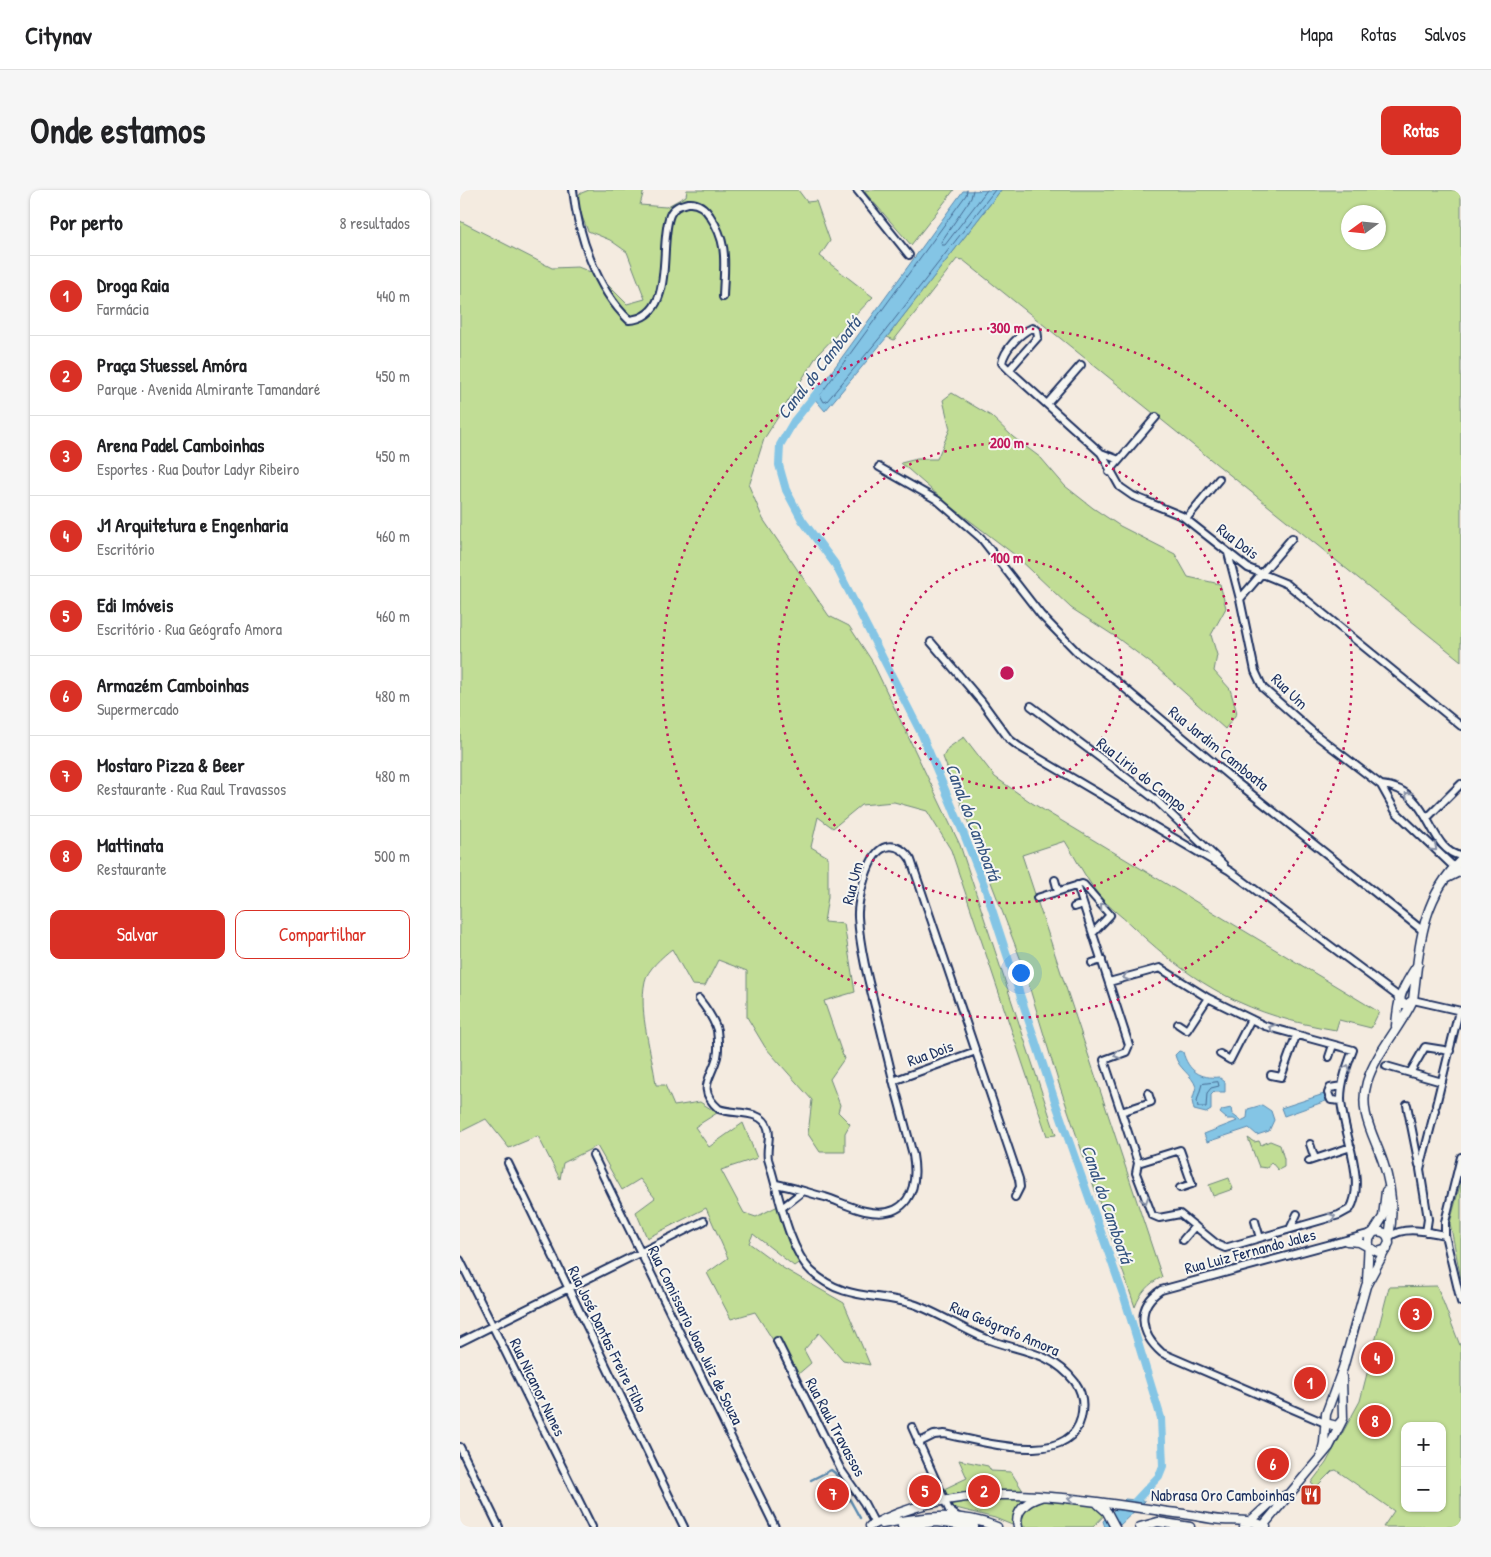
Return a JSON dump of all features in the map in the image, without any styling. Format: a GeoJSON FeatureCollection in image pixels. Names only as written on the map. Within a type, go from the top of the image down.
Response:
{"type":"FeatureCollection","features":[{"type":"Feature","properties":{"kind":"street"},"geometry":{"type":"LineString","coordinates":[[574,190],[588,257],[613,301],[629,320],[637,320],[645,316],[653,308],[665,270],[670,215],[675,207],[697,203],[706,210],[720,231],[724,246],[723,297]]}},
{"type":"Feature","properties":{"kind":"street"},"geometry":{"type":"LineString","coordinates":[[856,190],[909,255]]}},
{"type":"Feature","properties":{"kind":"street"},"geometry":{"type":"LineString","coordinates":[[1032,328],[1037,330],[1038,337],[1009,370],[1002,363],[1003,356],[1023,333],[1032,328]]}},
{"type":"Feature","properties":{"kind":"street"},"geometry":{"type":"LineString","coordinates":[[1047,404],[1081,365]]}},
{"type":"Feature","properties":{"kind":"street","name":"Rua Dois"},"geometry":{"type":"LineString","coordinates":[[1009,370],[1101,453],[1109,472],[1120,487],[1133,496],[1186,519],[1248,568],[1261,574],[1272,576],[1287,584],[1461,726]]}},
{"type":"Feature","properties":{"kind":"street"},"geometry":{"type":"LineString","coordinates":[[1109,472],[1156,417]]}},
{"type":"Feature","properties":{"kind":"street"},"geometry":{"type":"LineString","coordinates":[[1101,453],[1119,460]]}},
{"type":"Feature","properties":{"kind":"street","name":"Rua Jardim Camboata"},"geometry":{"type":"LineString","coordinates":[[879,467],[937,500],[981,538],[1041,614],[1078,653],[1116,681],[1216,765],[1422,930]]}},
{"type":"Feature","properties":{"kind":"street"},"geometry":{"type":"LineString","coordinates":[[1186,519],[1219,479]]}},
{"type":"Feature","properties":{"kind":"street"},"geometry":{"type":"LineString","coordinates":[[1240,599],[1292,538]]}},
{"type":"Feature","properties":{"kind":"street","name":"Rua Um"},"geometry":{"type":"LineString","coordinates":[[1228,553],[1240,599],[1254,671],[1263,688],[1316,735],[1381,785],[1396,812],[1457,869]]}},
{"type":"Feature","properties":{"kind":"street","name":"Rua Lirio do Campo"},"geometry":{"type":"LineString","coordinates":[[931,642],[982,702],[1009,739],[1018,746],[1230,871],[1400,996]]}},
{"type":"Feature","properties":{"kind":"street","name":"Rua Lirio do Campo"},"geometry":{"type":"LineString","coordinates":[[1031,706],[1155,799],[1230,871]]}},
{"type":"Feature","properties":{"kind":"street"},"geometry":{"type":"LineString","coordinates":[[1428,817],[1461,784]]}},
{"type":"Feature","properties":{"kind":"street","name":"Rua Um"},"geometry":{"type":"LineString","coordinates":[[1381,785],[1390,786],[1404,792],[1428,817],[1436,836],[1455,855],[1461,856]]}},
{"type":"Feature","properties":{"kind":"street","name":"Rua Um"},"geometry":{"type":"LineString","coordinates":[[776,1184],[865,1211],[877,1212],[888,1211],[907,1201],[916,1181],[915,1169],[868,977],[858,915],[869,863],[880,850],[887,846],[896,847],[906,852],[911,860],[1019,1179],[1020,1187],[1015,1197]]}},
{"type":"Feature","properties":{"kind":"street"},"geometry":{"type":"LineString","coordinates":[[1366,1286],[1386,1249],[1392,1207],[1384,1163],[1368,1128],[1364,1107],[1367,1082],[1413,999],[1422,930],[1429,906],[1443,880],[1457,869],[1461,860]]}},
{"type":"Feature","properties":{"kind":"street"},"geometry":{"type":"LineString","coordinates":[[1055,880],[1058,891]]}},
{"type":"Feature","properties":{"kind":"street"},"geometry":{"type":"LineString","coordinates":[[1076,885],[1121,1018],[1129,1050],[1104,1060],[1138,1163],[1136,1173],[1152,1215],[1158,1218],[1177,1213],[1218,1245],[1225,1248],[1339,1215],[1350,1209],[1355,1197],[1355,1176],[1341,1101],[1342,1086],[1353,1050],[1296,1036],[1251,1019],[1208,998],[1160,968],[1109,982]]}},
{"type":"Feature","properties":{"kind":"street"},"geometry":{"type":"LineString","coordinates":[[1037,898],[1076,885],[1084,885],[1110,915],[1093,933]]}},
{"type":"Feature","properties":{"kind":"street"},"geometry":{"type":"LineString","coordinates":[[1074,907],[1083,904]]}},
{"type":"Feature","properties":{"kind":"street"},"geometry":{"type":"LineString","coordinates":[[1092,963],[1102,960]]}},
{"type":"Feature","properties":{"kind":"street"},"geometry":{"type":"LineString","coordinates":[[1396,1028],[1400,996],[1408,976],[1418,964]]}},
{"type":"Feature","properties":{"kind":"street"},"geometry":{"type":"LineString","coordinates":[[1400,996],[1409,990],[1413,999]]}},
{"type":"Feature","properties":{"kind":"street"},"geometry":{"type":"LineString","coordinates":[[1400,996],[1406,1005],[1413,999]]}},
{"type":"Feature","properties":{"kind":"street"},"geometry":{"type":"LineString","coordinates":[[1178,1024],[1187,1030],[1208,998]]}},
{"type":"Feature","properties":{"kind":"street","name":"Rua Geógrafo Amora"},"geometry":{"type":"LineString","coordinates":[[699,999],[716,1028],[718,1043],[716,1058],[706,1085],[708,1095],[719,1109],[754,1115],[763,1119],[768,1127],[769,1136],[766,1148],[789,1234],[804,1261],[832,1286],[866,1297],[912,1304],[990,1340],[1040,1355],[1060,1365],[1080,1390],[1083,1408],[1079,1424],[1069,1437],[1046,1448],[1025,1449],[944,1434],[934,1435],[918,1443]]}},
{"type":"Feature","properties":{"kind":"street"},"geometry":{"type":"LineString","coordinates":[[1413,999],[1460,1011],[1420,1169]]}},
{"type":"Feature","properties":{"kind":"street"},"geometry":{"type":"LineString","coordinates":[[1113,1021],[1121,1018]]}},
{"type":"Feature","properties":{"kind":"street"},"geometry":{"type":"LineString","coordinates":[[1220,1054],[1230,1060],[1251,1019]]}},
{"type":"Feature","properties":{"kind":"street"},"geometry":{"type":"LineString","coordinates":[[1271,1075],[1281,1078],[1296,1036]]}},
{"type":"Feature","properties":{"kind":"street"},"geometry":{"type":"LineString","coordinates":[[1329,1057],[1333,1045]]}},
{"type":"Feature","properties":{"kind":"street"},"geometry":{"type":"LineString","coordinates":[[1410,1073],[1425,1047],[1450,1051]]}},
{"type":"Feature","properties":{"kind":"street","name":"Rua Dois"},"geometry":{"type":"LineString","coordinates":[[893,1081],[976,1051]]}},
{"type":"Feature","properties":{"kind":"street"},"geometry":{"type":"LineString","coordinates":[[1386,1066],[1442,1082]]}},
{"type":"Feature","properties":{"kind":"street"},"geometry":{"type":"LineString","coordinates":[[1341,1101],[1331,1100],[1328,1093],[1330,1088],[1342,1086]]}},
{"type":"Feature","properties":{"kind":"street"},"geometry":{"type":"LineString","coordinates":[[1121,1112],[1151,1102],[1148,1093]]}},
{"type":"Feature","properties":{"kind":"street"},"geometry":{"type":"LineString","coordinates":[[1407,1105],[1428,1219],[1426,1232]]}},
{"type":"Feature","properties":{"kind":"street"},"geometry":{"type":"LineString","coordinates":[[1310,1144],[1312,1160],[1351,1147]]}},
{"type":"Feature","properties":{"kind":"street"},"geometry":{"type":"LineString","coordinates":[[1138,1163],[1180,1150],[1192,1184],[1180,1188]]}},
{"type":"Feature","properties":{"kind":"street","name":"Rua Comissario Joao Juiz de Souza"},"geometry":{"type":"LineString","coordinates":[[593,1155],[775,1527]]}},
{"type":"Feature","properties":{"kind":"street"},"geometry":{"type":"LineString","coordinates":[[1461,1157],[1446,1222],[1445,1235],[1461,1302]]}},
{"type":"Feature","properties":{"kind":"street","name":"Rua José Dantas Freire Filho"},"geometry":{"type":"LineString","coordinates":[[508,1163],[684,1527]]}},
{"type":"Feature","properties":{"kind":"street"},"geometry":{"type":"LineString","coordinates":[[1321,1456],[1327,1410],[1343,1368],[1366,1286],[1370,1247],[1368,1241],[1385,1210],[1387,1179]]}},
{"type":"Feature","properties":{"kind":"street"},"geometry":{"type":"LineString","coordinates":[[783,1207],[802,1192]]}},
{"type":"Feature","properties":{"kind":"street"},"geometry":{"type":"LineString","coordinates":[[1290,1229],[1297,1214]]}},
{"type":"Feature","properties":{"kind":"street"},"geometry":{"type":"LineString","coordinates":[[460,1342],[704,1222]]}},
{"type":"Feature","properties":{"kind":"street"},"geometry":{"type":"LineString","coordinates":[[1255,1222],[1260,1238]]}},
{"type":"Feature","properties":{"kind":"street"},"geometry":{"type":"LineString","coordinates":[[1183,1240],[1196,1226]]}},
{"type":"Feature","properties":{"kind":"street"},"geometry":{"type":"LineString","coordinates":[[1372,1233],[1382,1231],[1389,1237]]}},
{"type":"Feature","properties":{"kind":"street"},"geometry":{"type":"LineString","coordinates":[[1389,1237],[1400,1231],[1445,1235]]}},
{"type":"Feature","properties":{"kind":"street","name":"Rua Luiz Fernando Jales"},"geometry":{"type":"LineString","coordinates":[[1310,1417],[1174,1360],[1162,1353],[1148,1335],[1143,1320],[1146,1302],[1161,1290],[1372,1233]]}},
{"type":"Feature","properties":{"kind":"street"},"geometry":{"type":"LineString","coordinates":[[1347,1241],[1359,1242],[1378,1252],[1386,1249]]}},
{"type":"Feature","properties":{"kind":"street","name":"Rua Nicanor Nunes"},"geometry":{"type":"LineString","coordinates":[[460,1260],[592,1527]]}},
{"type":"Feature","properties":{"kind":"street","name":"Rua Raul Travassos"},"geometry":{"type":"LineString","coordinates":[[777,1341],[841,1470],[864,1503],[871,1526]]}},
{"type":"Feature","properties":{"kind":"street"},"geometry":{"type":"LineString","coordinates":[[871,1526],[900,1513],[944,1501],[998,1493],[1045,1496],[1264,1526],[1328,1447],[1343,1418],[1343,1368]]}},
{"type":"Feature","properties":{"kind":"street"},"geometry":{"type":"LineString","coordinates":[[1310,1417],[1327,1410],[1338,1409],[1343,1418]]}},
{"type":"Feature","properties":{"kind":"street"},"geometry":{"type":"LineString","coordinates":[[1310,1417],[1337,1426],[1343,1418]]}},
{"type":"Feature","properties":{"kind":"street"},"geometry":{"type":"LineString","coordinates":[[912,1427],[944,1501],[952,1514],[997,1527]]}},
{"type":"Feature","properties":{"kind":"street"},"geometry":{"type":"LineString","coordinates":[[460,1447],[499,1527]]}},
{"type":"Feature","properties":{"kind":"street"},"geometry":{"type":"LineString","coordinates":[[1247,1524],[1269,1504],[1292,1492]]}},
{"type":"Feature","properties":{"kind":"street"},"geometry":{"type":"LineString","coordinates":[[1018,1527],[1018,1515],[1024,1505],[1045,1496]]}},
{"type":"Feature","properties":{"kind":"street"},"geometry":{"type":"LineString","coordinates":[[1096,1503],[1107,1512],[1115,1527]]}},
{"type":"Feature","properties":{"kind":"street"},"geometry":{"type":"LineString","coordinates":[[871,1526],[928,1516],[958,1517]]}},
{"type":"Feature","properties":{"kind":"street"},"geometry":{"type":"LineString","coordinates":[[871,1526],[893,1527],[936,1522],[974,1527]]}},
{"type":"Feature","properties":{"kind":"street"},"geometry":{"type":"LineString","coordinates":[[1140,1527],[1158,1522],[1190,1527]]}},
{"type":"Feature","properties":{"kind":"green space"},"geometry":{"type":"Polygon","coordinates":[[[589,190],[644,190],[640,205],[666,207],[686,196],[687,190],[798,190],[807,202],[816,201],[830,241],[820,256],[873,297],[818,354],[764,439],[749,486],[763,519],[829,616],[849,626],[872,661],[960,845],[1056,1135],[1047,1136],[951,850],[927,811],[894,802],[861,805],[833,828],[818,817],[811,847],[828,857],[828,897],[824,922],[844,924],[855,992],[824,1001],[844,1059],[830,1079],[840,1105],[838,1112],[850,1124],[845,1133],[845,1152],[820,1152],[808,1134],[812,1100],[765,1047],[747,1017],[747,971],[718,960],[705,986],[692,985],[672,949],[649,972],[646,977],[643,994],[644,1020],[656,1085],[665,1085],[674,1106],[700,1102],[717,1113],[695,1127],[709,1147],[743,1123],[757,1158],[721,1170],[744,1213],[756,1217],[778,1206],[801,1261],[794,1266],[753,1234],[749,1243],[783,1268],[844,1303],[870,1365],[843,1360],[819,1333],[804,1350],[811,1363],[796,1376],[755,1312],[731,1319],[707,1273],[728,1258],[706,1208],[647,1238],[636,1212],[655,1198],[640,1179],[622,1190],[597,1146],[563,1163],[560,1179],[538,1136],[509,1148],[486,1119],[460,1132],[460,221],[552,268],[578,267],[598,275],[627,304],[645,299],[627,252],[610,240],[588,231],[578,207],[579,194],[589,190]]]}},
{"type":"Feature","properties":{"kind":"green space"},"geometry":{"type":"Polygon","coordinates":[[[863,190],[954,190],[911,245],[863,190]]]}},
{"type":"Feature","properties":{"kind":"green space"},"geometry":{"type":"Polygon","coordinates":[[[1001,190],[1461,190],[1461,661],[963,260],[957,259],[894,340],[887,337],[1001,190]]]}},
{"type":"Feature","properties":{"kind":"green space"},"geometry":{"type":"Polygon","coordinates":[[[952,393],[991,416],[1013,437],[1041,458],[1065,486],[1093,508],[1120,526],[1175,554],[1188,577],[1220,584],[1226,608],[1211,635],[1217,655],[1214,671],[1230,689],[1237,713],[1225,729],[1156,667],[1116,637],[1071,608],[1015,555],[948,504],[901,463],[917,459],[937,459],[950,429],[943,400],[952,393]]]}},
{"type":"Feature","properties":{"kind":"green space"},"geometry":{"type":"Polygon","coordinates":[[[964,737],[995,777],[1032,803],[1379,1012],[1371,1028],[1339,1020],[1336,1030],[1305,1024],[1250,1007],[1226,996],[1179,966],[1113,909],[1095,890],[1065,841],[1022,855],[1162,1277],[1146,1289],[1135,1307],[1059,1084],[1022,963],[943,757],[948,748],[964,737]]]}},
{"type":"Feature","properties":{"kind":"green space"},"geometry":{"type":"Polygon","coordinates":[[[1248,1138],[1254,1142],[1259,1141],[1261,1145],[1270,1141],[1280,1145],[1284,1167],[1278,1170],[1271,1162],[1267,1168],[1259,1167],[1248,1138]]]}},
{"type":"Feature","properties":{"kind":"green space"},"geometry":{"type":"Polygon","coordinates":[[[1229,1178],[1233,1189],[1213,1196],[1209,1185],[1229,1178]]]}},
{"type":"Feature","properties":{"kind":"green space"},"geometry":{"type":"Polygon","coordinates":[[[1461,1181],[1461,1279],[1450,1223],[1461,1181]]]}},
{"type":"Feature","properties":{"kind":"green space"},"geometry":{"type":"Polygon","coordinates":[[[1437,1286],[1461,1348],[1461,1527],[1383,1527],[1394,1511],[1336,1470],[1332,1471],[1316,1487],[1311,1483],[1326,1463],[1360,1401],[1389,1287],[1437,1286]]]}},
{"type":"Feature","properties":{"kind":"green space"},"geometry":{"type":"Polygon","coordinates":[[[959,1460],[988,1466],[991,1471],[1011,1472],[1025,1494],[1114,1505],[1093,1527],[1017,1527],[995,1518],[952,1507],[944,1489],[967,1478],[959,1460]]]}},
{"type":"Feature","properties":{"kind":"water"},"geometry":{"type":"Polygon","coordinates":[[[1001,190],[887,337],[825,411],[813,397],[963,191],[1001,190]]]}},
{"type":"Feature","properties":{"kind":"water"},"geometry":{"type":"Polygon","coordinates":[[[1179,1051],[1183,1052],[1188,1064],[1196,1072],[1206,1077],[1219,1077],[1225,1082],[1225,1092],[1214,1092],[1211,1095],[1211,1110],[1206,1113],[1194,1110],[1192,1101],[1196,1087],[1177,1060],[1175,1055],[1179,1051]]]}},
{"type":"Feature","properties":{"kind":"water"},"geometry":{"type":"Polygon","coordinates":[[[1324,1094],[1326,1101],[1284,1116],[1281,1108],[1324,1094]]]}},
{"type":"Feature","properties":{"kind":"water"},"geometry":{"type":"Polygon","coordinates":[[[1262,1105],[1271,1111],[1274,1120],[1269,1131],[1257,1135],[1249,1128],[1207,1142],[1204,1134],[1237,1121],[1227,1119],[1220,1113],[1222,1110],[1231,1108],[1232,1114],[1241,1121],[1247,1118],[1248,1109],[1262,1105]]]}},
{"type":"Feature","properties":{"kind":"water"},"geometry":{"type":"Polygon","coordinates":[[[1125,1499],[1145,1501],[1118,1527],[1105,1527],[1103,1521],[1125,1499]]]}},
{"type":"Feature","properties":{"kind":"waterway","name":"Canal do Camboatá"},"geometry":{"type":"LineString","coordinates":[[820,389],[794,421],[780,445],[779,465],[786,490],[802,520],[835,564],[922,735],[965,837],[984,885],[1056,1104],[1125,1300],[1161,1418],[1163,1466],[1159,1476],[1131,1506]]}},
{"type":"Feature","properties":{"kind":"waterway"},"geometry":{"type":"LineString","coordinates":[[811,1480],[831,1470],[835,1473],[860,1518]]}},
{"type":"Feature","properties":{"kind":"place","name":"Arena Padel Camboinhas"},"geometry":{"type":"Point","coordinates":[1416,1314]}},
{"type":"Feature","properties":{"kind":"place","name":"J1 Arquitetura e Engenharia"},"geometry":{"type":"Point","coordinates":[1377,1358]}},
{"type":"Feature","properties":{"kind":"place","name":"Droga Raia"},"geometry":{"type":"Point","coordinates":[1310,1383]}},
{"type":"Feature","properties":{"kind":"place","name":"Mattinata"},"geometry":{"type":"Point","coordinates":[1375,1421]}},
{"type":"Feature","properties":{"kind":"place","name":"Armazém Camboinhas"},"geometry":{"type":"Point","coordinates":[1273,1464]}},
{"type":"Feature","properties":{"kind":"place","name":"Edi Imóveis"},"geometry":{"type":"Point","coordinates":[925,1491]}},
{"type":"Feature","properties":{"kind":"place","name":"Praça Stuessel Amóra"},"geometry":{"type":"Point","coordinates":[984,1491]}},
{"type":"Feature","properties":{"kind":"place","name":"Mostaro Pizza & Beer"},"geometry":{"type":"Point","coordinates":[833,1494]}},
{"type":"Feature","properties":{"kind":"place","name":"Nabrasa Oro Camboinhas"},"geometry":{"type":"Point","coordinates":[1311,1495]}}]}
